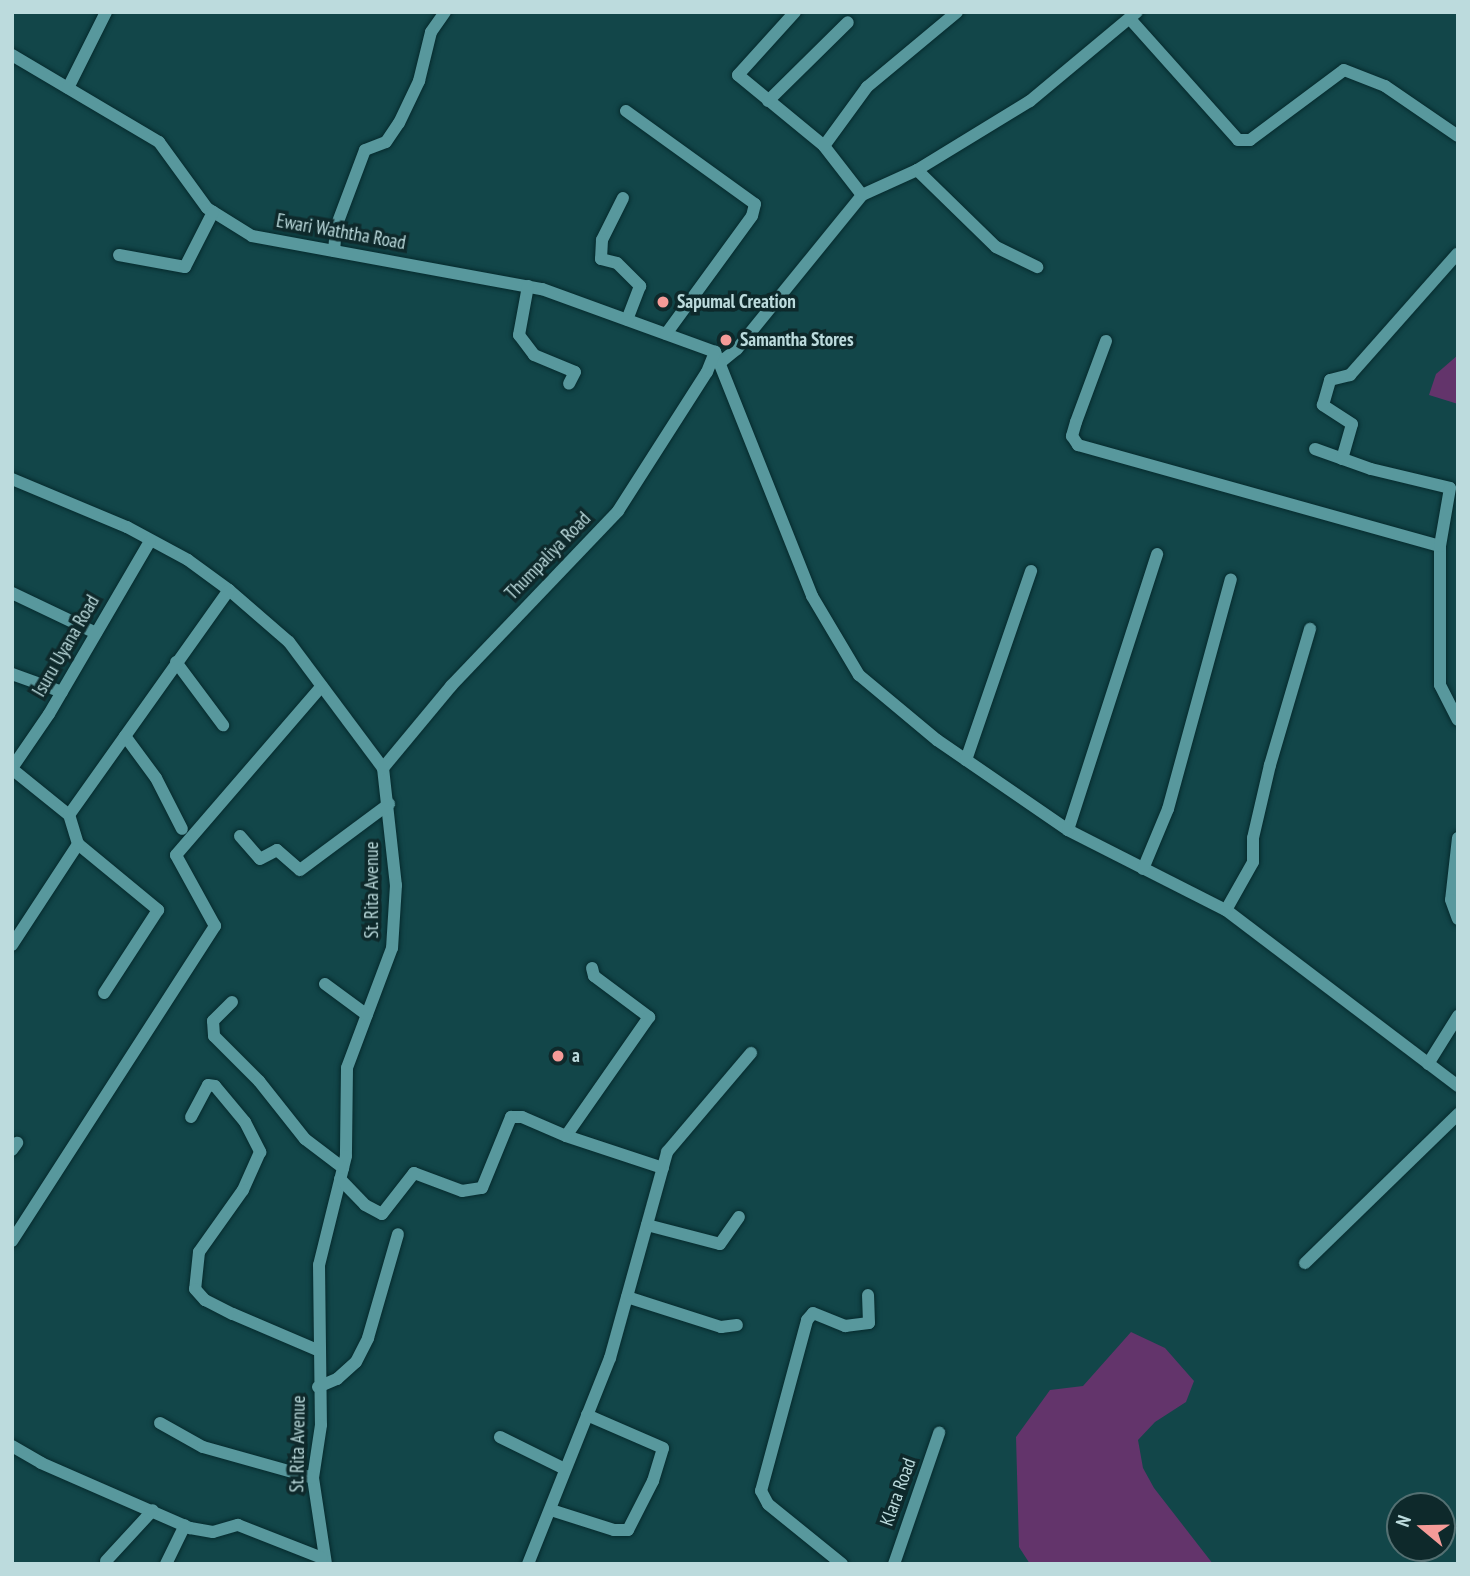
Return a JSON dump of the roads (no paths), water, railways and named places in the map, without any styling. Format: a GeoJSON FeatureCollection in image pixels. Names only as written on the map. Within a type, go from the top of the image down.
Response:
{"type":"FeatureCollection","features":[{"type":"Feature","properties":{"kind":"street"},"geometry":{"type":"LineString","coordinates":[[68,88],[106,12]]}},
{"type":"Feature","properties":{"kind":"street"},"geometry":{"type":"LineString","coordinates":[[334,251],[336,227],[365,150],[386,142],[399,123],[419,81],[430,32],[445,12]]}},
{"type":"Feature","properties":{"kind":"street"},"geometry":{"type":"LineString","coordinates":[[795,12],[738,75],[824,146],[862,195],[917,170],[1030,102],[1133,16],[1238,140],[1250,140],[1344,71],[1385,86],[1458,136]]}},
{"type":"Feature","properties":{"kind":"street"},"geometry":{"type":"LineString","coordinates":[[824,146],[867,87],[957,12]]}},
{"type":"Feature","properties":{"kind":"street"},"geometry":{"type":"LineString","coordinates":[[768,101],[848,22]]}},
{"type":"Feature","properties":{"kind":"street","name":"Ewari Waththa Road"},"geometry":{"type":"LineString","coordinates":[[12,55],[159,142],[213,212],[253,236],[528,286],[666,334],[719,357]]}},
{"type":"Feature","properties":{"kind":"street"},"geometry":{"type":"LineString","coordinates":[[626,111],[755,204],[752,216],[666,334]]}},
{"type":"Feature","properties":{"kind":"street"},"geometry":{"type":"LineString","coordinates":[[917,170],[996,247],[1037,267]]}},
{"type":"Feature","properties":{"kind":"street","name":"Thumpaliya Road"},"geometry":{"type":"LineString","coordinates":[[383,768],[451,686],[618,511],[707,372],[719,357],[737,349],[862,195]]}},
{"type":"Feature","properties":{"kind":"street"},"geometry":{"type":"LineString","coordinates":[[623,198],[602,240],[601,258],[617,263],[640,286],[627,320]]}},
{"type":"Feature","properties":{"kind":"street"},"geometry":{"type":"LineString","coordinates":[[118,255],[185,267],[213,212]]}},
{"type":"Feature","properties":{"kind":"street"},"geometry":{"type":"LineString","coordinates":[[1342,459],[1352,424],[1323,405],[1330,380],[1350,375],[1457,254]]}},
{"type":"Feature","properties":{"kind":"street"},"geometry":{"type":"LineString","coordinates":[[528,286],[519,335],[534,355],[575,372],[569,384]]}},
{"type":"Feature","properties":{"kind":"street"},"geometry":{"type":"LineString","coordinates":[[1107,341],[1072,436],[1078,445],[1440,546]]}},
{"type":"Feature","properties":{"kind":"street"},"geometry":{"type":"LineString","coordinates":[[719,357],[802,573],[834,636],[859,675],[966,760],[1068,830],[1226,910],[1458,1086]]}},
{"type":"Feature","properties":{"kind":"street"},"geometry":{"type":"LineString","coordinates":[[1315,449],[1342,459],[1450,488],[1440,546],[1440,685],[1458,720]]}},
{"type":"Feature","properties":{"kind":"street","name":"St. Rita Avenue"},"geometry":{"type":"LineString","coordinates":[[12,479],[188,560],[229,590],[289,642],[383,768],[396,885],[392,948],[347,1068],[342,1173],[319,1265],[317,1350],[321,1425],[313,1478],[324,1561]]}},
{"type":"Feature","properties":{"kind":"street","name":"Isuru Uyana Road"},"geometry":{"type":"LineString","coordinates":[[12,769],[62,692],[150,541]]}},
{"type":"Feature","properties":{"kind":"street"},"geometry":{"type":"LineString","coordinates":[[1068,830],[1157,554]]}},
{"type":"Feature","properties":{"kind":"street"},"geometry":{"type":"LineString","coordinates":[[966,760],[1031,571]]}},
{"type":"Feature","properties":{"kind":"street"},"geometry":{"type":"LineString","coordinates":[[1143,869],[1168,809],[1231,579]]}},
{"type":"Feature","properties":{"kind":"street"},"geometry":{"type":"LineString","coordinates":[[69,815],[229,590]]}},
{"type":"Feature","properties":{"kind":"street"},"geometry":{"type":"LineString","coordinates":[[12,593],[96,633]]}},
{"type":"Feature","properties":{"kind":"street"},"geometry":{"type":"LineString","coordinates":[[1226,910],[1253,862],[1254,838],[1270,765],[1310,629]]}},
{"type":"Feature","properties":{"kind":"street"},"geometry":{"type":"LineString","coordinates":[[176,662],[223,725]]}},
{"type":"Feature","properties":{"kind":"street"},"geometry":{"type":"LineString","coordinates":[[12,674],[62,692]]}},
{"type":"Feature","properties":{"kind":"street"},"geometry":{"type":"LineString","coordinates":[[12,1241],[215,926],[176,855],[322,686]]}},
{"type":"Feature","properties":{"kind":"street"},"geometry":{"type":"LineString","coordinates":[[125,736],[156,778],[182,830]]}},
{"type":"Feature","properties":{"kind":"street"},"geometry":{"type":"LineString","coordinates":[[12,769],[69,815],[78,844],[158,910],[104,993]]}},
{"type":"Feature","properties":{"kind":"street"},"geometry":{"type":"LineString","coordinates":[[240,836],[260,859],[277,850],[300,870],[389,804]]}},
{"type":"Feature","properties":{"kind":"street"},"geometry":{"type":"LineString","coordinates":[[1458,838],[1451,900],[1458,919]]}},
{"type":"Feature","properties":{"kind":"street"},"geometry":{"type":"LineString","coordinates":[[12,945],[78,844]]}},
{"type":"Feature","properties":{"kind":"street"},"geometry":{"type":"LineString","coordinates":[[566,1136],[649,1017],[594,976],[592,968]]}},
{"type":"Feature","properties":{"kind":"street"},"geometry":{"type":"LineString","coordinates":[[325,984],[367,1015]]}},
{"type":"Feature","properties":{"kind":"street"},"geometry":{"type":"LineString","coordinates":[[232,1002],[213,1021],[214,1036],[258,1081],[305,1139],[342,1173],[365,1205],[382,1213],[414,1173],[463,1191],[482,1188],[511,1118],[522,1117],[566,1136],[663,1168]]}},
{"type":"Feature","properties":{"kind":"street"},"geometry":{"type":"LineString","coordinates":[[1428,1064],[1458,1016]]}},
{"type":"Feature","properties":{"kind":"street"},"geometry":{"type":"LineString","coordinates":[[528,1564],[610,1358],[667,1152],[751,1053]]}},
{"type":"Feature","properties":{"kind":"street"},"geometry":{"type":"LineString","coordinates":[[191,1117],[208,1085],[215,1086],[245,1122],[260,1152],[243,1190],[199,1252],[195,1289],[205,1300],[233,1314],[317,1350]]}},
{"type":"Feature","properties":{"kind":"street"},"geometry":{"type":"LineString","coordinates":[[1305,1263],[1458,1114]]}},
{"type":"Feature","properties":{"kind":"street"},"geometry":{"type":"LineString","coordinates":[[647,1225],[720,1244],[739,1217]]}},
{"type":"Feature","properties":{"kind":"street"},"geometry":{"type":"LineString","coordinates":[[318,1387],[337,1379],[356,1362],[379,1306],[398,1234]]}},
{"type":"Feature","properties":{"kind":"street"},"geometry":{"type":"LineString","coordinates":[[842,1564],[768,1504],[761,1491],[807,1320],[813,1313],[845,1326],[869,1323],[868,1295]]}},
{"type":"Feature","properties":{"kind":"street"},"geometry":{"type":"LineString","coordinates":[[627,1297],[721,1327],[737,1325]]}},
{"type":"Feature","properties":{"kind":"street"},"geometry":{"type":"LineString","coordinates":[[551,1510],[614,1530],[628,1530],[653,1481],[663,1448],[587,1415]]}},
{"type":"Feature","properties":{"kind":"street"},"geometry":{"type":"LineString","coordinates":[[160,1423],[203,1447],[313,1478]]}},
{"type":"Feature","properties":{"kind":"street","name":"Klara Road"},"geometry":{"type":"LineString","coordinates":[[894,1564],[939,1433]]}},
{"type":"Feature","properties":{"kind":"street"},"geometry":{"type":"LineString","coordinates":[[500,1437],[565,1469]]}},
{"type":"Feature","properties":{"kind":"street"},"geometry":{"type":"LineString","coordinates":[[12,1446],[41,1463],[184,1525],[213,1532],[238,1525],[324,1561]]}},
{"type":"Feature","properties":{"kind":"street"},"geometry":{"type":"LineString","coordinates":[[106,1560],[153,1510]]}},
{"type":"Feature","properties":{"kind":"street"},"geometry":{"type":"LineString","coordinates":[[166,1564],[184,1525]]}},
{"type":"Feature","properties":{"kind":"place","name":"Sapumal Creation"},"geometry":{"type":"Point","coordinates":[663,302]}},
{"type":"Feature","properties":{"kind":"place","name":"Samantha Stores"},"geometry":{"type":"Point","coordinates":[726,340]}},
{"type":"Feature","properties":{"kind":"place","name":"a"},"geometry":{"type":"Point","coordinates":[558,1056]}}]}
